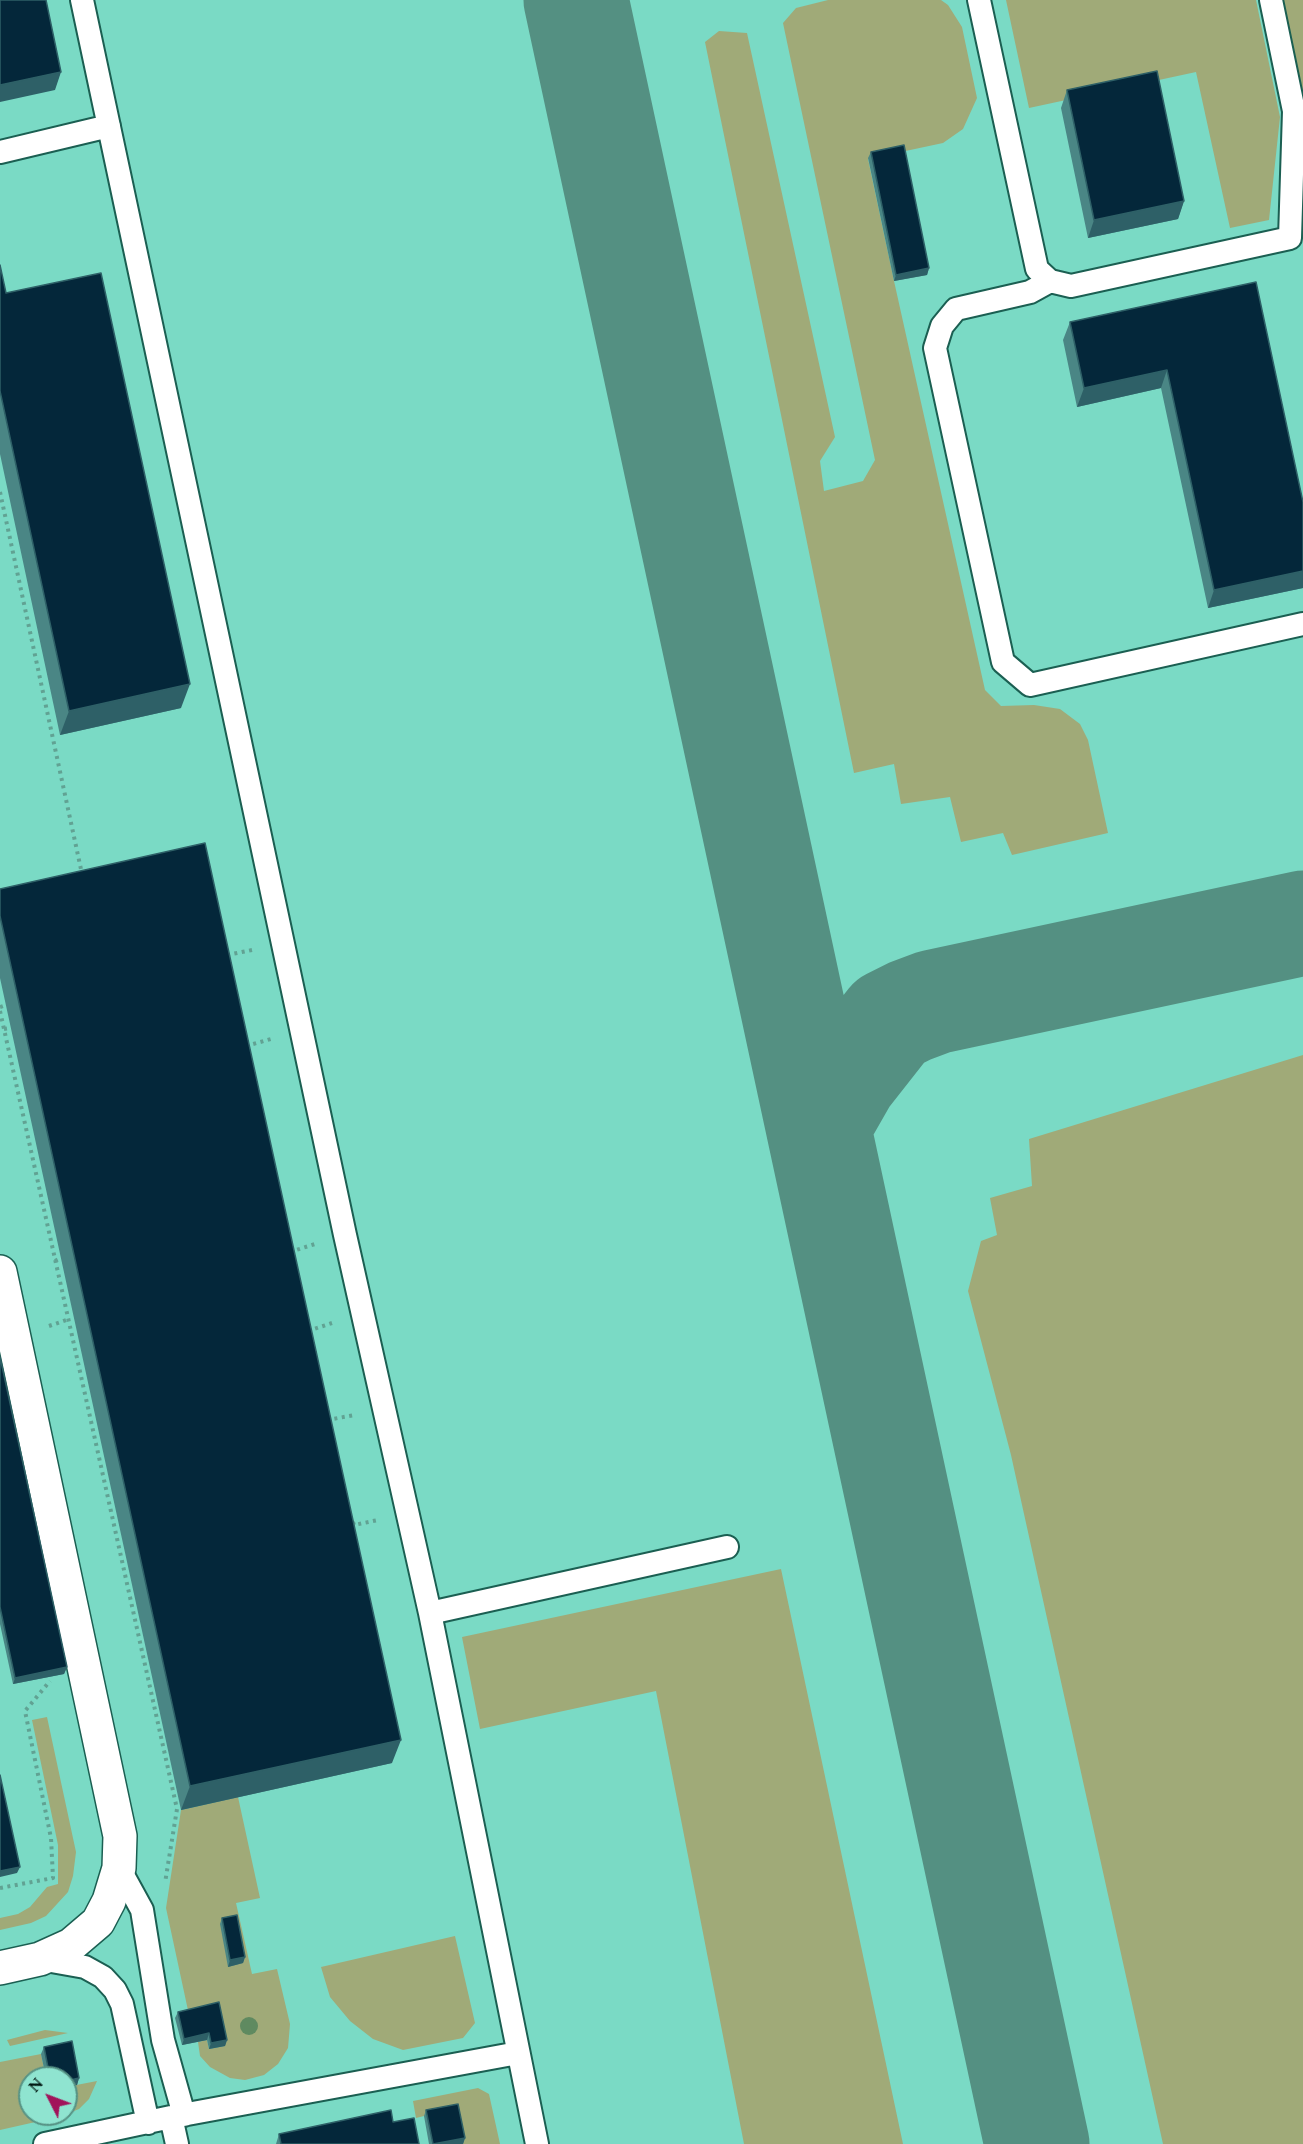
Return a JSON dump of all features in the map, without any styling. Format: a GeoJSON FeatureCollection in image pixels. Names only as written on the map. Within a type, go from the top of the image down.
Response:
{"type":"FeatureCollection","features":[{"type":"Feature","properties":{"kind":"street"},"geometry":{"type":"LineString","coordinates":[[0,1272],[120,1836],[119,1868],[109,1901],[98,1922],[71,1945],[40,1959],[0,1968]]}},
{"type":"Feature","properties":{"kind":"lane"},"geometry":{"type":"LineString","coordinates":[[82,0],[345,1235],[430,1613],[537,2144]]}},
{"type":"Feature","properties":{"kind":"lane"},"geometry":{"type":"LineString","coordinates":[[979,0],[1037,269],[1050,281],[1071,286],[1297,237],[1294,111],[1271,0]]}},
{"type":"Feature","properties":{"kind":"lane"},"geometry":{"type":"LineString","coordinates":[[0,152],[109,126]]}},
{"type":"Feature","properties":{"kind":"lane"},"geometry":{"type":"LineString","coordinates":[[1050,281],[1030,292],[956,309],[942,326],[935,348],[1003,662],[1030,685],[1303,624]]}},
{"type":"Feature","properties":{"kind":"lane"},"geometry":{"type":"LineString","coordinates":[[430,1613],[727,1548]]}},
{"type":"Feature","properties":{"kind":"lane"},"geometry":{"type":"LineString","coordinates":[[119,1868],[142,1910],[178,2116],[177,2144]]}},
{"type":"Feature","properties":{"kind":"lane"},"geometry":{"type":"LineString","coordinates":[[40,1959],[86,1967],[103,1977],[115,1990],[122,2004],[148,2123]]}},
{"type":"Feature","properties":{"kind":"lane"},"geometry":{"type":"LineString","coordinates":[[45,2144],[178,2116],[518,2053]]}},
{"type":"Feature","properties":{"kind":"path"},"geometry":{"type":"LineString","coordinates":[[0,492],[83,882]]}},
{"type":"Feature","properties":{"kind":"path"},"geometry":{"type":"LineString","coordinates":[[229,955],[232,966]]}},
{"type":"Feature","properties":{"kind":"path"},"geometry":{"type":"LineString","coordinates":[[6,1005],[0,1009],[4,1029],[105,1475],[177,1809],[165,1887]]}},
{"type":"Feature","properties":{"kind":"path"},"geometry":{"type":"LineString","coordinates":[[4,1029],[11,1028]]}},
{"type":"Feature","properties":{"kind":"path"},"geometry":{"type":"LineString","coordinates":[[249,1045],[251,1056]]}},
{"type":"Feature","properties":{"kind":"path"},"geometry":{"type":"LineString","coordinates":[[291,1239],[297,1262]]}},
{"type":"Feature","properties":{"kind":"path"},"geometry":{"type":"LineString","coordinates":[[55,1261],[61,1258]]}},
{"type":"Feature","properties":{"kind":"path"},"geometry":{"type":"LineString","coordinates":[[309,1319],[314,1341]]}},
{"type":"Feature","properties":{"kind":"path"},"geometry":{"type":"LineString","coordinates":[[328,1408],[333,1430]]}},
{"type":"Feature","properties":{"kind":"path"},"geometry":{"type":"LineString","coordinates":[[109,1502],[114,1501]]}},
{"type":"Feature","properties":{"kind":"path"},"geometry":{"type":"LineString","coordinates":[[351,1515],[354,1526],[408,1514]]}},
{"type":"Feature","properties":{"kind":"path"},"geometry":{"type":"LineString","coordinates":[[0,1888],[53,1878],[51,1838],[25,1711],[54,1675]]}},
{"type":"Feature","properties":{"kind":"shaded area"},"geometry":{"type":"Polygon","coordinates":[[[0,0],[1303,0],[1303,2144],[0,2144],[0,0]]]}},
{"type":"Feature","properties":{"kind":"shaded area"},"geometry":{"type":"Polygon","coordinates":[[[828,0],[941,0],[948,5],[962,27],[977,98],[963,129],[943,143],[868,159],[985,690],[1001,706],[1034,705],[1060,709],[1080,724],[1088,740],[1108,833],[1012,855],[1003,833],[961,842],[950,797],[901,804],[894,764],[854,773],[705,42],[719,31],[747,33],[835,437],[820,461],[824,491],[863,481],[875,460],[783,23],[796,8],[828,0]]]}},
{"type":"Feature","properties":{"kind":"shaded area"},"geometry":{"type":"Polygon","coordinates":[[[1006,0],[1256,0],[1280,117],[1269,220],[1230,228],[1196,72],[1029,108],[1006,0]]]}},
{"type":"Feature","properties":{"kind":"shaded area"},"geometry":{"type":"Polygon","coordinates":[[[1281,0],[1303,0],[1303,107],[1281,0]]]}},
{"type":"Feature","properties":{"kind":"shaded area"},"geometry":{"type":"Polygon","coordinates":[[[1303,1055],[1303,2144],[1163,2144],[1011,1455],[968,1291],[981,1241],[997,1235],[990,1198],[1032,1186],[1029,1139],[1303,1055]]]}},
{"type":"Feature","properties":{"kind":"shaded area"},"geometry":{"type":"Polygon","coordinates":[[[781,1569],[903,2144],[744,2144],[656,1691],[480,1729],[462,1637],[781,1569]]]}},
{"type":"Feature","properties":{"kind":"shaded area"},"geometry":{"type":"Polygon","coordinates":[[[47,1717],[76,1852],[73,1876],[68,1892],[46,1916],[31,1923],[0,1930],[0,1918],[18,1914],[30,1907],[47,1887],[58,1884],[58,1845],[32,1720],[47,1717]]]}},
{"type":"Feature","properties":{"kind":"shaded area"},"geometry":{"type":"Polygon","coordinates":[[[238,1797],[260,1898],[236,1903],[252,1974],[277,1969],[290,2024],[288,2048],[278,2064],[264,2075],[245,2080],[230,2078],[210,2067],[200,2056],[198,2042],[207,2040],[209,2049],[224,2046],[189,2015],[166,1908],[181,1810],[238,1797]]]}},
{"type":"Feature","properties":{"kind":"shaded area"},"geometry":{"type":"Polygon","coordinates":[[[455,1936],[475,2023],[463,2038],[403,2050],[373,2039],[350,2021],[330,1997],[321,1967],[455,1936]]]}},
{"type":"Feature","properties":{"kind":"shaded area"},"geometry":{"type":"Polygon","coordinates":[[[45,2030],[68,2033],[10,2046],[7,2040],[45,2030]]]}},
{"type":"Feature","properties":{"kind":"shaded area"},"geometry":{"type":"Polygon","coordinates":[[[41,2054],[44,2066],[18,2066],[18,2126],[0,2130],[0,2062],[41,2054]]]}},
{"type":"Feature","properties":{"kind":"shaded area"},"geometry":{"type":"Polygon","coordinates":[[[97,2081],[89,2099],[79,2109],[78,2085],[97,2081]]]}},
{"type":"Feature","properties":{"kind":"shaded area"},"geometry":{"type":"Polygon","coordinates":[[[478,2088],[489,2094],[500,2144],[463,2144],[424,2116],[416,2118],[413,2101],[478,2088]]]}},
{"type":"Feature","properties":{"kind":"building"},"geometry":{"type":"Polygon","coordinates":[[[0,0],[46,0],[61,72],[0,85],[0,0]]]}},
{"type":"Feature","properties":{"kind":"building"},"geometry":{"type":"Polygon","coordinates":[[[1157,71],[1184,201],[1094,220],[1067,90],[1157,71]]]}},
{"type":"Feature","properties":{"kind":"building"},"geometry":{"type":"Polygon","coordinates":[[[904,145],[929,268],[896,275],[871,152],[904,145]]]}},
{"type":"Feature","properties":{"kind":"building"},"geometry":{"type":"Polygon","coordinates":[[[0,265],[6,293],[101,273],[190,684],[69,711],[0,391],[0,265]]]}},
{"type":"Feature","properties":{"kind":"building"},"geometry":{"type":"Polygon","coordinates":[[[1256,282],[1303,502],[1303,571],[1214,590],[1167,370],[1084,388],[1070,322],[1256,282]]]}},
{"type":"Feature","properties":{"kind":"building"},"geometry":{"type":"Polygon","coordinates":[[[205,843],[401,1740],[190,1786],[0,916],[0,889],[205,843]]]}},
{"type":"Feature","properties":{"kind":"building"},"geometry":{"type":"Polygon","coordinates":[[[0,1357],[67,1667],[15,1678],[0,1607],[0,1357]]]}},
{"type":"Feature","properties":{"kind":"building"},"geometry":{"type":"Polygon","coordinates":[[[0,1775],[20,1867],[0,1871],[0,1775]]]}},
{"type":"Feature","properties":{"kind":"building"},"geometry":{"type":"Polygon","coordinates":[[[237,1915],[245,1957],[230,1960],[222,1918],[237,1915]]]}},
{"type":"Feature","properties":{"kind":"building"},"geometry":{"type":"Polygon","coordinates":[[[219,2002],[227,2040],[211,2043],[209,2033],[184,2039],[178,2012],[219,2002]]]}},
{"type":"Feature","properties":{"kind":"building"},"geometry":{"type":"Polygon","coordinates":[[[72,2041],[77,2066],[48,2066],[44,2047],[72,2041]]]}},
{"type":"Feature","properties":{"kind":"building"},"geometry":{"type":"Polygon","coordinates":[[[458,2104],[465,2138],[433,2144],[426,2110],[458,2104]]]}},
{"type":"Feature","properties":{"kind":"building"},"geometry":{"type":"Polygon","coordinates":[[[391,2110],[393,2122],[414,2118],[419,2144],[281,2144],[279,2134],[391,2110]]]}},
{"type":"Feature","properties":{"kind":"taxiway"},"geometry":{"type":"LineString","coordinates":[[576,0],[1037,2144]]}},
{"type":"Feature","properties":{"kind":"taxiway"},"geometry":{"type":"LineString","coordinates":[[818,1126],[846,1077],[890,1021],[910,1011],[934,1002],[1303,923]]}}]}
